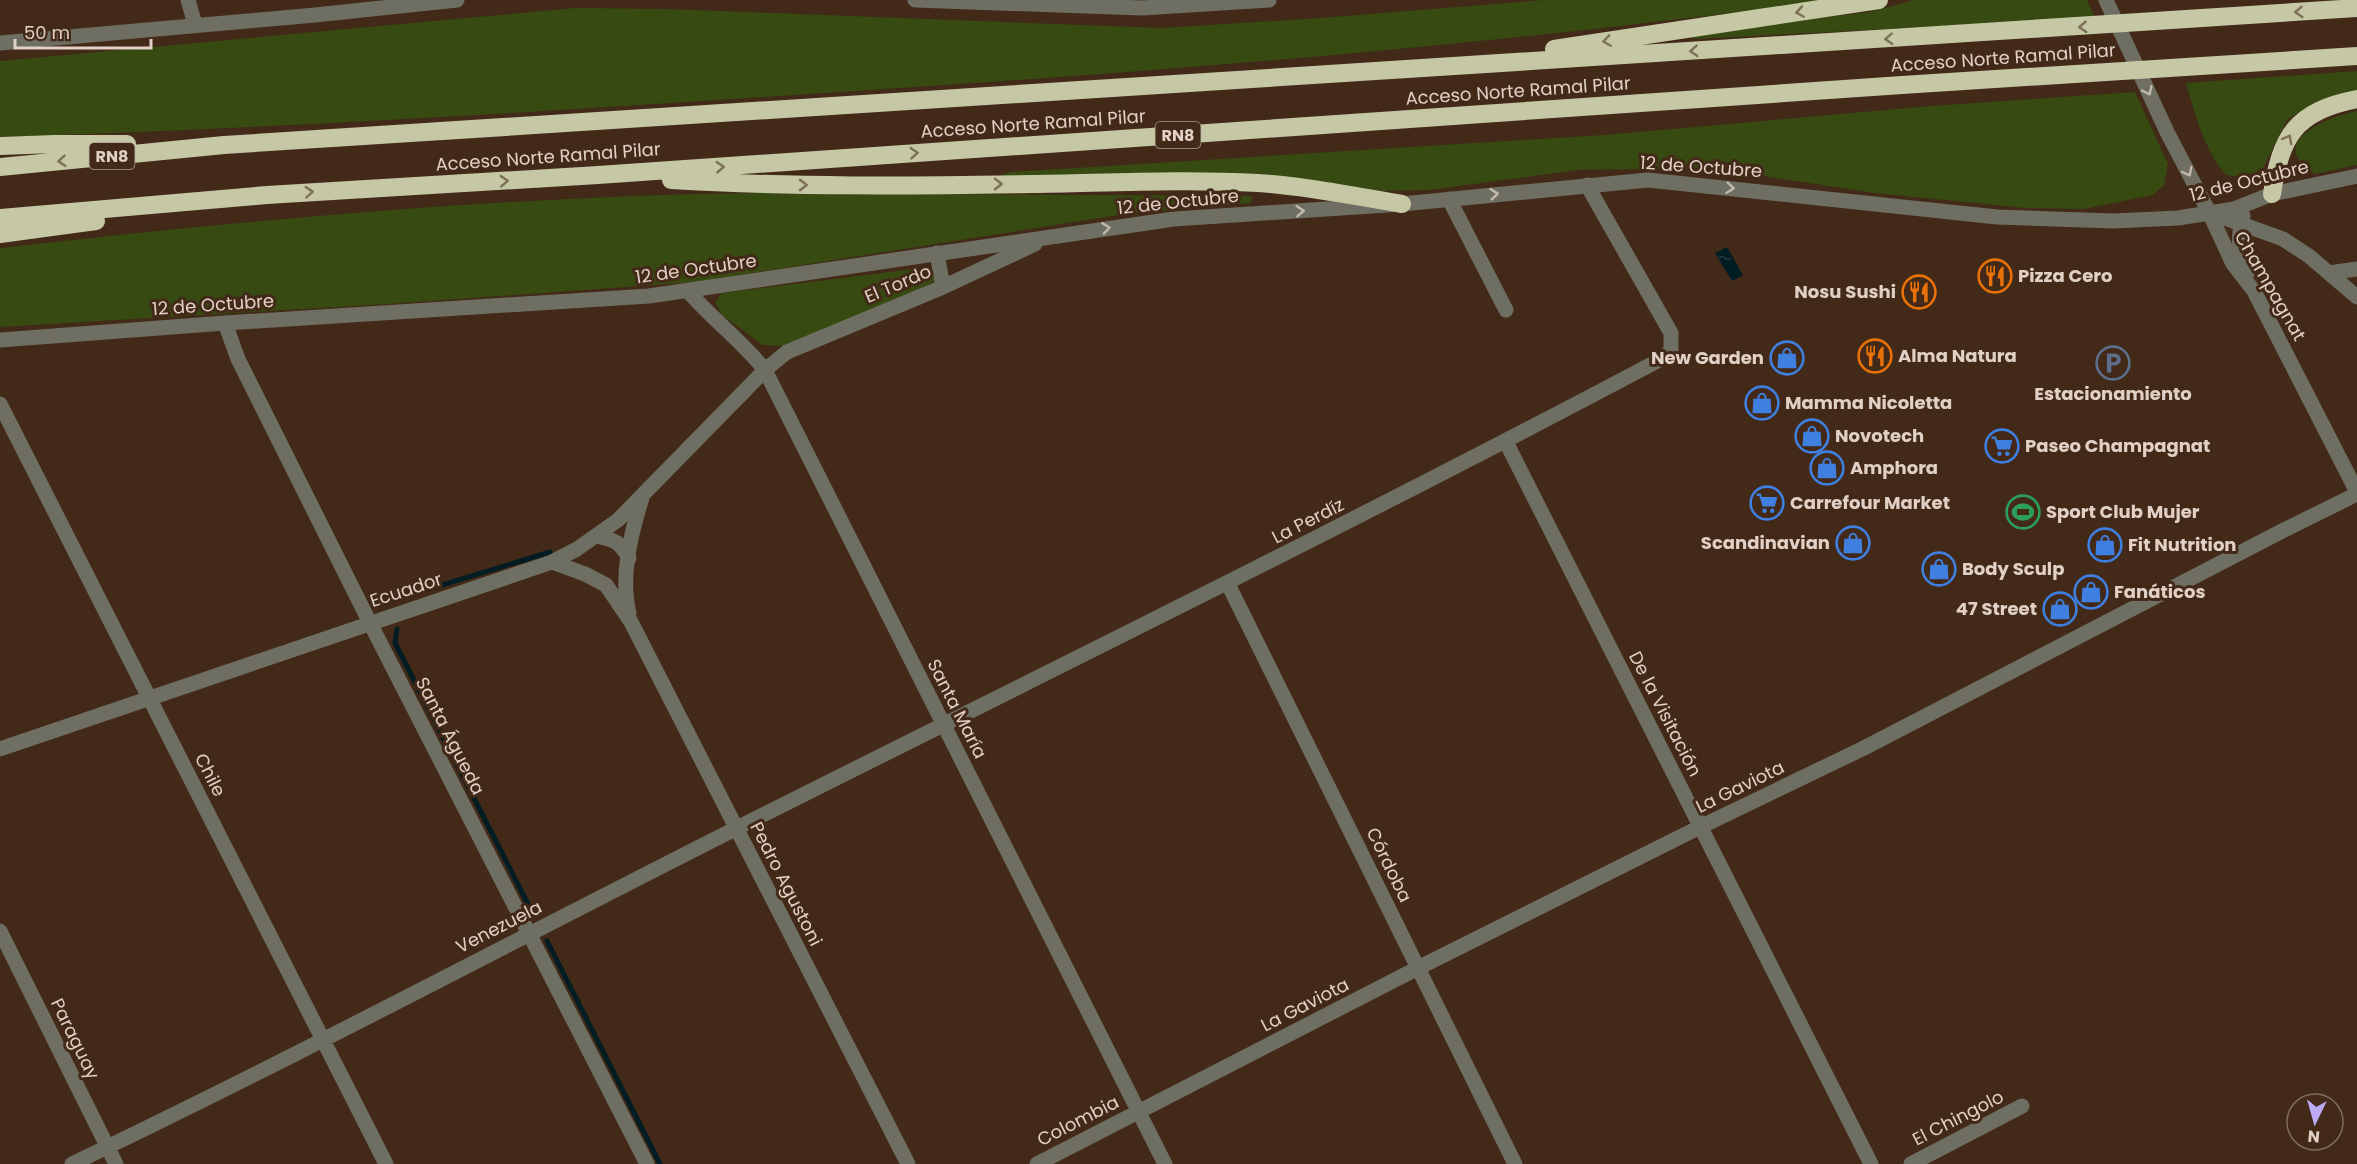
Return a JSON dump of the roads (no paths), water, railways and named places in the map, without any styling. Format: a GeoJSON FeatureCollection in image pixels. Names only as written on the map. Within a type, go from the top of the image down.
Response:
{"type":"FeatureCollection","features":[{"type":"Feature","properties":{"kind":"highway"},"geometry":{"type":"LineString","coordinates":[[1434,67],[1879,0]]}},
{"type":"Feature","properties":{"kind":"highway","name":"Acceso Norte Ramal Pilar"},"geometry":{"type":"LineString","coordinates":[[0,167],[224,145],[2357,8]]}},
{"type":"Feature","properties":{"kind":"highway","name":"Acceso Norte Ramal Pilar"},"geometry":{"type":"LineString","coordinates":[[0,218],[267,195],[598,175],[2357,56]]}},
{"type":"Feature","properties":{"kind":"highway"},"geometry":{"type":"LineString","coordinates":[[2272,194],[2283,147],[2296,126],[2329,107],[2357,99]]}},
{"type":"Feature","properties":{"kind":"highway"},"geometry":{"type":"LineString","coordinates":[[0,146],[224,145]]}},
{"type":"Feature","properties":{"kind":"highway"},"geometry":{"type":"LineString","coordinates":[[598,175],[746,184],[1258,183],[1320,189],[1402,204]]}},
{"type":"Feature","properties":{"kind":"highway"},"geometry":{"type":"LineString","coordinates":[[0,234],[267,195]]}},
{"type":"Feature","properties":{"kind":"street"},"geometry":{"type":"LineString","coordinates":[[189,0],[195,24]]}},
{"type":"Feature","properties":{"kind":"street"},"geometry":{"type":"LineString","coordinates":[[0,43],[457,0]]}},
{"type":"Feature","properties":{"kind":"street"},"geometry":{"type":"LineString","coordinates":[[915,0],[1142,8],[1269,0]]}},
{"type":"Feature","properties":{"kind":"street","name":"Champagnat"},"geometry":{"type":"LineString","coordinates":[[2106,0],[2167,132],[2233,264],[2254,291],[2357,493]]}},
{"type":"Feature","properties":{"kind":"street","name":"12 de Octubre"},"geometry":{"type":"LineString","coordinates":[[0,340],[649,296],[1174,219],[1402,204],[1648,180],[1997,217],[2113,221],[2178,218],[2234,209],[2272,194],[2357,176]]}},
{"type":"Feature","properties":{"kind":"street","name":"La Perdíz"},"geometry":{"type":"LineString","coordinates":[[943,725],[1228,584],[1665,357],[1671,350],[1671,333],[1587,185]]}},
{"type":"Feature","properties":{"kind":"street"},"geometry":{"type":"LineString","coordinates":[[1449,199],[1506,310]]}},
{"type":"Feature","properties":{"kind":"street"},"geometry":{"type":"LineString","coordinates":[[2254,201],[2244,213],[2241,225],[2241,258],[2254,291]]}},
{"type":"Feature","properties":{"kind":"street"},"geometry":{"type":"LineString","coordinates":[[2209,212],[2283,239],[2309,256],[2357,297]]}},
{"type":"Feature","properties":{"kind":"street","name":"El Tordo"},"geometry":{"type":"LineString","coordinates":[[765,370],[787,352],[943,287],[1048,237]]}},
{"type":"Feature","properties":{"kind":"street"},"geometry":{"type":"LineString","coordinates":[[937,253],[943,287]]}},
{"type":"Feature","properties":{"kind":"street"},"geometry":{"type":"LineString","coordinates":[[2329,273],[2357,269]]}},
{"type":"Feature","properties":{"kind":"street","name":"Santa María"},"geometry":{"type":"LineString","coordinates":[[688,291],[709,315],[753,355],[765,370],[1165,1164]]}},
{"type":"Feature","properties":{"kind":"street","name":"Santa Águeda"},"geometry":{"type":"LineString","coordinates":[[225,323],[238,359],[647,1164]]}},
{"type":"Feature","properties":{"kind":"street","name":"Ecuador"},"geometry":{"type":"LineString","coordinates":[[0,749],[552,562],[618,520],[765,370]]}},
{"type":"Feature","properties":{"kind":"street","name":"Chile"},"geometry":{"type":"LineString","coordinates":[[0,404],[386,1164]]}},
{"type":"Feature","properties":{"kind":"street","name":"De la Visitación"},"geometry":{"type":"LineString","coordinates":[[1506,441],[1871,1164]]}},
{"type":"Feature","properties":{"kind":"street","name":"La Gaviota"},"geometry":{"type":"LineString","coordinates":[[1138,1112],[1418,968],[1864,748],[2357,493]]}},
{"type":"Feature","properties":{"kind":"street","name":"Pedro Agustoni"},"geometry":{"type":"LineString","coordinates":[[631,622],[626,591],[628,561],[634,523],[644,494]]}},
{"type":"Feature","properties":{"kind":"street"},"geometry":{"type":"LineString","coordinates":[[591,539],[614,540],[621,545],[628,561],[609,578],[591,577],[581,564],[591,539]]}},
{"type":"Feature","properties":{"kind":"street","name":"Pedro Agustoni"},"geometry":{"type":"LineString","coordinates":[[552,562],[606,585],[631,622],[908,1164]]}},
{"type":"Feature","properties":{"kind":"street","name":"Córdoba"},"geometry":{"type":"LineString","coordinates":[[1228,584],[1515,1164]]}},
{"type":"Feature","properties":{"kind":"street","name":"Venezuela"},"geometry":{"type":"LineString","coordinates":[[72,1164],[943,725]]}},
{"type":"Feature","properties":{"kind":"street","name":"Paraguay"},"geometry":{"type":"LineString","coordinates":[[0,931],[116,1164]]}},
{"type":"Feature","properties":{"kind":"street","name":"El Chingolo"},"geometry":{"type":"LineString","coordinates":[[1911,1164],[2022,1106]]}},
{"type":"Feature","properties":{"kind":"street","name":"Colombia"},"geometry":{"type":"LineString","coordinates":[[1037,1164],[1138,1112]]}},
{"type":"Feature","properties":{"kind":"water"},"geometry":{"type":"Polygon","coordinates":[[[1727,247],[1743,275],[1732,281],[1715,253],[1727,247]]]}},
{"type":"Feature","properties":{"kind":"waterway"},"geometry":{"type":"LineString","coordinates":[[403,597],[550,552]]}},
{"type":"Feature","properties":{"kind":"waterway"},"geometry":{"type":"LineString","coordinates":[[397,629],[395,643],[533,914]]}},
{"type":"Feature","properties":{"kind":"waterway"},"geometry":{"type":"LineString","coordinates":[[547,941],[660,1164]]}},
{"type":"Feature","properties":{"kind":"place","name":"Pizza Cero"},"geometry":{"type":"Point","coordinates":[1995,276]}},
{"type":"Feature","properties":{"kind":"place","name":"Nosu Sushi"},"geometry":{"type":"Point","coordinates":[1919,292]}},
{"type":"Feature","properties":{"kind":"place","name":"Alma Natura"},"geometry":{"type":"Point","coordinates":[1875,356]}},
{"type":"Feature","properties":{"kind":"place","name":"New Garden"},"geometry":{"type":"Point","coordinates":[1787,358]}},
{"type":"Feature","properties":{"kind":"place","name":"Estacionamiento"},"geometry":{"type":"Point","coordinates":[2113,363]}},
{"type":"Feature","properties":{"kind":"place","name":"Mamma Nicoletta"},"geometry":{"type":"Point","coordinates":[1762,403]}},
{"type":"Feature","properties":{"kind":"place","name":"Novotech"},"geometry":{"type":"Point","coordinates":[1812,436]}},
{"type":"Feature","properties":{"kind":"place","name":"Paseo Champagnat"},"geometry":{"type":"Point","coordinates":[2002,446]}},
{"type":"Feature","properties":{"kind":"place","name":"Amphora"},"geometry":{"type":"Point","coordinates":[1827,468]}},
{"type":"Feature","properties":{"kind":"place","name":"Carrefour Market"},"geometry":{"type":"Point","coordinates":[1767,503]}},
{"type":"Feature","properties":{"kind":"place","name":"Sport Club Mujer"},"geometry":{"type":"Point","coordinates":[2023,512]}},
{"type":"Feature","properties":{"kind":"place","name":"Scandinavian"},"geometry":{"type":"Point","coordinates":[1853,543]}},
{"type":"Feature","properties":{"kind":"place","name":"Fit Nutrition"},"geometry":{"type":"Point","coordinates":[2105,545]}},
{"type":"Feature","properties":{"kind":"place","name":"Body Sculp"},"geometry":{"type":"Point","coordinates":[1939,569]}},
{"type":"Feature","properties":{"kind":"place","name":"Fanáticos"},"geometry":{"type":"Point","coordinates":[2091,592]}},
{"type":"Feature","properties":{"kind":"place","name":"47 Street"},"geometry":{"type":"Point","coordinates":[2060,609]}}]}
